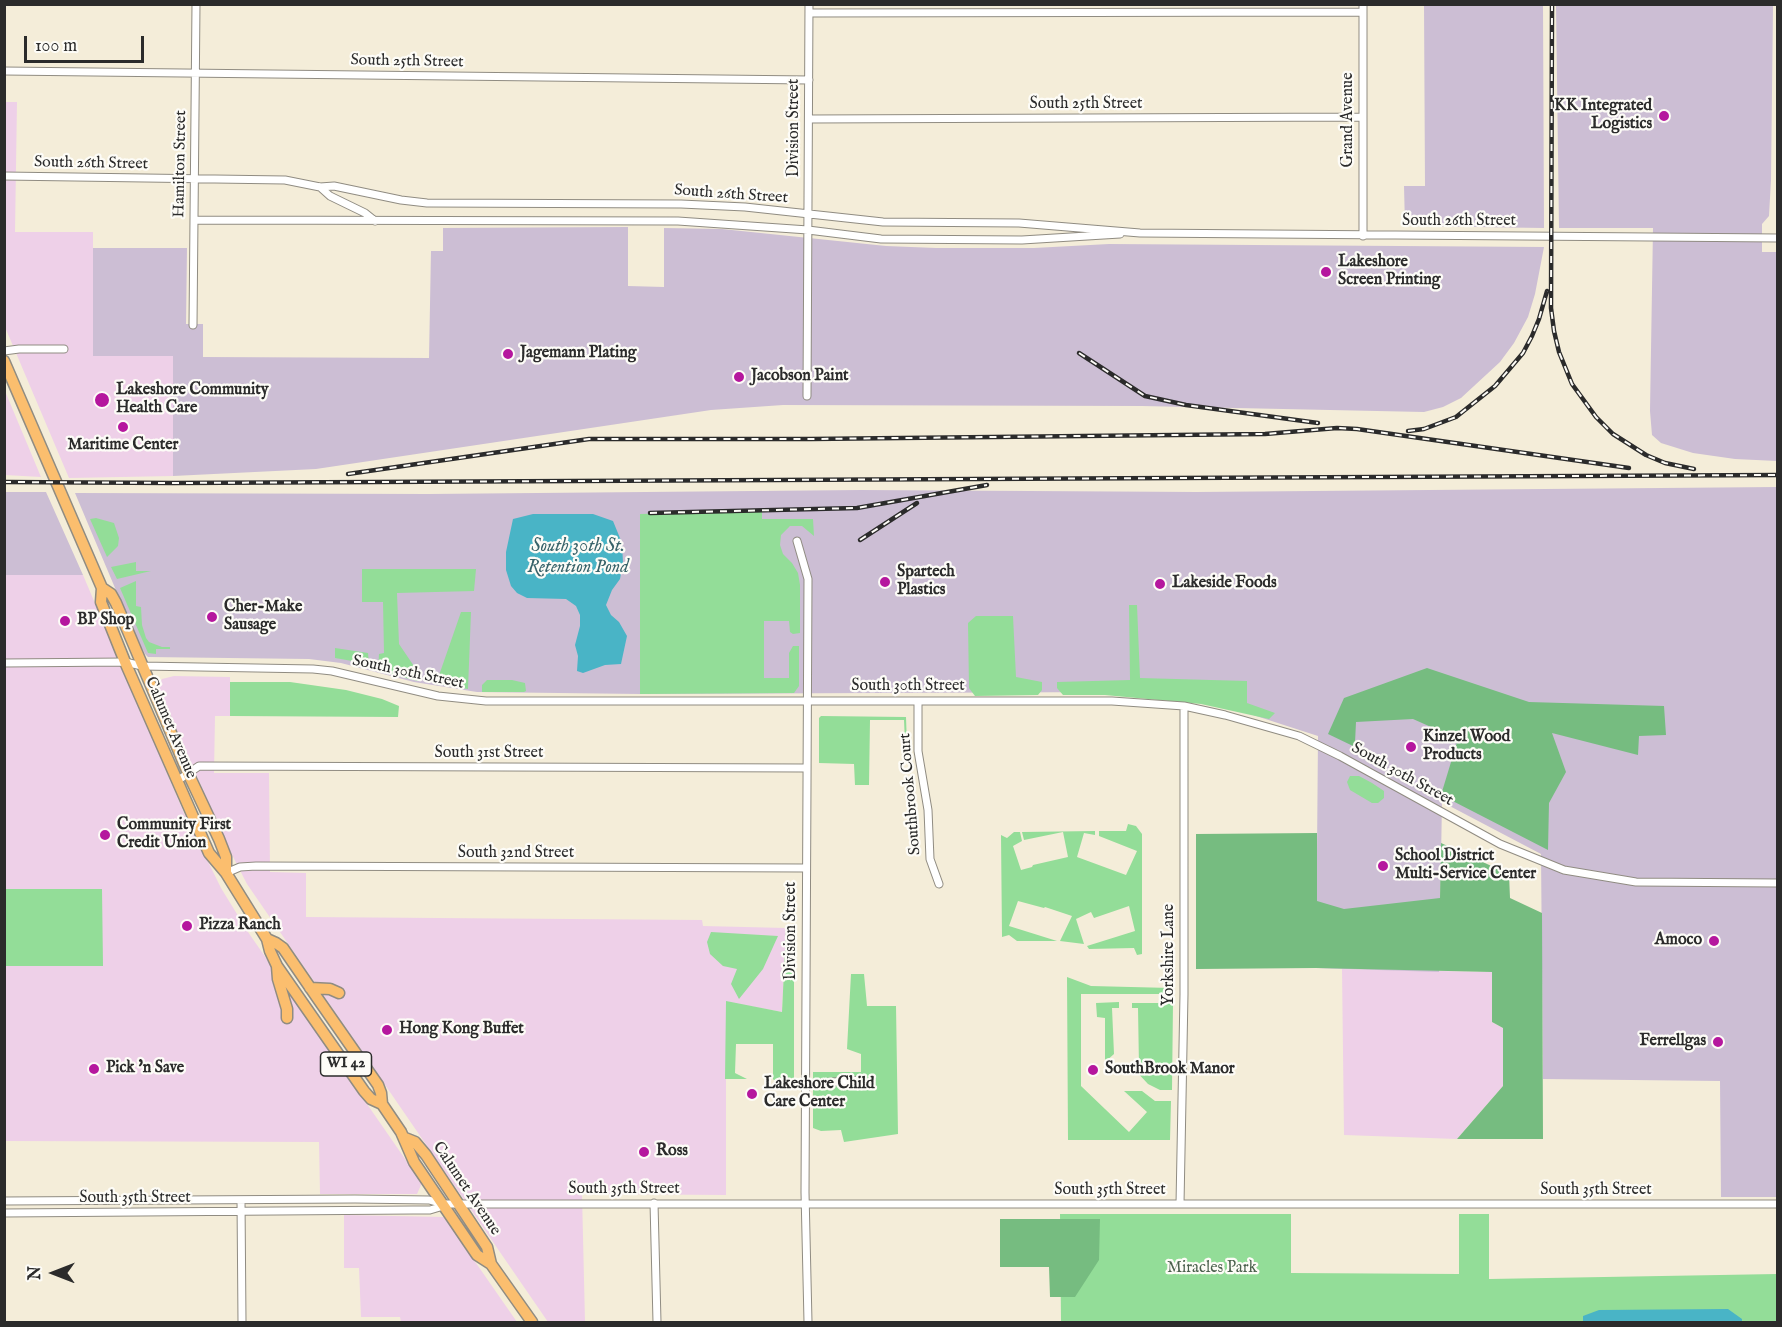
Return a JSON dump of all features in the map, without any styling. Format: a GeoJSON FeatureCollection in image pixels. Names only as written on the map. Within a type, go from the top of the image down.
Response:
{"type":"FeatureCollection","features":[{"type":"Feature","properties":{"kind":"main road","name":"Calumet Avenue"},"geometry":{"type":"LineString","coordinates":[[4,361],[102,588],[114,599],[188,773],[224,850],[226,873]]}},
{"type":"Feature","properties":{"kind":"main road","name":"Calumet Avenue"},"geometry":{"type":"LineString","coordinates":[[102,588],[101,602],[125,662],[207,850],[226,873],[267,939],[277,966],[366,1094],[382,1104],[405,1138],[414,1162],[477,1255],[491,1264]]}},
{"type":"Feature","properties":{"kind":"main road","name":"Calumet Avenue"},"geometry":{"type":"LineString","coordinates":[[267,939],[280,946],[324,1007],[378,1085],[382,1104]]}},
{"type":"Feature","properties":{"kind":"main road"},"geometry":{"type":"LineString","coordinates":[[277,966],[287,1008],[287,1018]]}},
{"type":"Feature","properties":{"kind":"main road"},"geometry":{"type":"LineString","coordinates":[[310,987],[330,989],[339,993]]}},
{"type":"Feature","properties":{"kind":"main road"},"geometry":{"type":"LineString","coordinates":[[312,1015],[324,1007]]}},
{"type":"Feature","properties":{"kind":"main road","name":"Calumet Avenue"},"geometry":{"type":"LineString","coordinates":[[405,1138],[413,1140],[419,1146],[487,1247],[491,1264],[532,1323]]}},
{"type":"Feature","properties":{"kind":"street","name":"Hamilton Street"},"geometry":{"type":"LineString","coordinates":[[193,325],[196,4]]}},
{"type":"Feature","properties":{"kind":"street","name":"Division Street"},"geometry":{"type":"LineString","coordinates":[[807,396],[809,4]]}},
{"type":"Feature","properties":{"kind":"street"},"geometry":{"type":"LineString","coordinates":[[809,14],[1363,8]]}},
{"type":"Feature","properties":{"kind":"street","name":"Grand Avenue"},"geometry":{"type":"LineString","coordinates":[[1363,8],[1363,236]]}},
{"type":"Feature","properties":{"kind":"street","name":"South 25th Street"},"geometry":{"type":"LineString","coordinates":[[4,71],[808,80]]}},
{"type":"Feature","properties":{"kind":"street","name":"South 25th Street"},"geometry":{"type":"LineString","coordinates":[[808,119],[1363,117]]}},
{"type":"Feature","properties":{"kind":"street","name":"South 26th Street"},"geometry":{"type":"LineString","coordinates":[[4,176],[285,180],[320,188],[334,186],[401,200],[427,202],[681,204],[883,222],[1019,223],[1140,233],[1778,238]]}},
{"type":"Feature","properties":{"kind":"street","name":"South 26th Street"},"geometry":{"type":"LineString","coordinates":[[320,188],[375,221]]}},
{"type":"Feature","properties":{"kind":"street","name":"South 26th Street"},"geometry":{"type":"LineString","coordinates":[[194,220],[678,221],[808,230],[881,239],[1022,240],[1140,233]]}},
{"type":"Feature","properties":{"kind":"street"},"geometry":{"type":"LineString","coordinates":[[4,351],[64,349]]}},
{"type":"Feature","properties":{"kind":"street","name":"Division Street"},"geometry":{"type":"LineString","coordinates":[[797,541],[808,579],[805,1084],[808,1323]]}},
{"type":"Feature","properties":{"kind":"street","name":"South 30th Street"},"geometry":{"type":"LineString","coordinates":[[4,663],[125,662],[142,666],[313,669],[332,671],[438,696],[486,701],[1112,701],[1184,706],[1299,736],[1500,844],[1564,870],[1636,882],[1778,884]]}},
{"type":"Feature","properties":{"kind":"street","name":"Southbrook Court"},"geometry":{"type":"LineString","coordinates":[[918,700],[918,751],[928,810],[930,859],[939,884]]}},
{"type":"Feature","properties":{"kind":"street","name":"Yorkshire Lane"},"geometry":{"type":"LineString","coordinates":[[1180,1204],[1184,994],[1184,706]]}},
{"type":"Feature","properties":{"kind":"street","name":"South 31st Street"},"geometry":{"type":"LineString","coordinates":[[177,781],[199,766],[806,768]]}},
{"type":"Feature","properties":{"kind":"street","name":"South 32nd Street"},"geometry":{"type":"LineString","coordinates":[[226,873],[240,867],[256,866],[806,868]]}},
{"type":"Feature","properties":{"kind":"street"},"geometry":{"type":"LineString","coordinates":[[805,1084],[861,1080]]}},
{"type":"Feature","properties":{"kind":"street","name":"South 35th Street"},"geometry":{"type":"LineString","coordinates":[[4,1201],[419,1199],[443,1203],[1778,1204]]}},
{"type":"Feature","properties":{"kind":"street"},"geometry":{"type":"LineString","coordinates":[[240,1200],[242,1323]]}},
{"type":"Feature","properties":{"kind":"street","name":"South 35th Street"},"geometry":{"type":"LineString","coordinates":[[4,1213],[430,1210],[440,1207],[443,1203]]}},
{"type":"Feature","properties":{"kind":"street"},"geometry":{"type":"LineString","coordinates":[[654,1203],[657,1323]]}},
{"type":"Feature","properties":{"kind":"shaded area"},"geometry":{"type":"Polygon","coordinates":[[[1424,5],[1543,5],[1544,228],[1405,226],[1404,186],[1425,186],[1424,5]]]}},
{"type":"Feature","properties":{"kind":"shaded area"},"geometry":{"type":"Polygon","coordinates":[[[1556,5],[1773,5],[1771,180],[1769,216],[1762,224],[1762,252],[1777,252],[1777,461],[1735,459],[1693,453],[1661,443],[1652,435],[1650,411],[1653,228],[1559,228],[1556,5]]]}},
{"type":"Feature","properties":{"kind":"shaded area"},"geometry":{"type":"Polygon","coordinates":[[[4,102],[17,102],[15,232],[93,232],[93,355],[173,355],[173,476],[69,478],[5,327],[4,102]]]}},
{"type":"Feature","properties":{"kind":"shaded area"},"geometry":{"type":"Polygon","coordinates":[[[628,227],[628,286],[664,287],[664,228],[722,229],[886,246],[936,248],[1034,248],[1109,244],[1544,247],[1528,317],[1514,343],[1500,362],[1461,398],[1443,407],[1424,412],[1142,406],[783,405],[711,410],[316,469],[173,476],[173,356],[93,356],[93,248],[187,248],[186,324],[203,324],[203,357],[429,358],[431,251],[443,251],[443,228],[628,227]]]}},
{"type":"Feature","properties":{"kind":"shaded area"},"geometry":{"type":"Polygon","coordinates":[[[5,391],[41,477],[5,475],[5,391]]]}},
{"type":"Feature","properties":{"kind":"shaded area"},"geometry":{"type":"Polygon","coordinates":[[[1777,487],[1777,1197],[1721,1197],[1720,1081],[1543,1079],[1541,854],[1442,802],[1439,972],[1316,968],[1318,736],[1219,704],[1115,692],[640,694],[477,692],[414,682],[341,663],[309,659],[148,657],[134,633],[75,493],[429,494],[861,490],[1197,492],[1777,487]]]}},
{"type":"Feature","properties":{"kind":"shaded area"},"geometry":{"type":"Polygon","coordinates":[[[5,492],[46,492],[83,575],[5,575],[5,492]]]}},
{"type":"Feature","properties":{"kind":"shaded area"},"geometry":{"type":"Polygon","coordinates":[[[5,575],[83,575],[184,813],[221,888],[248,932],[421,1182],[417,1194],[320,1194],[319,1142],[5,1141],[5,575]]]}},
{"type":"Feature","properties":{"kind":"shaded area"},"geometry":{"type":"Polygon","coordinates":[[[174,676],[230,677],[230,716],[215,716],[214,773],[269,773],[270,872],[306,873],[306,917],[702,920],[703,926],[786,928],[782,1012],[726,1002],[726,1195],[582,1194],[585,1322],[548,1322],[247,884],[227,845],[160,692],[159,685],[162,679],[174,676]]]}},
{"type":"Feature","properties":{"kind":"shaded area"},"geometry":{"type":"Polygon","coordinates":[[[1342,969],[1493,972],[1492,1022],[1503,1028],[1503,1086],[1457,1139],[1344,1135],[1342,969]]]}},
{"type":"Feature","properties":{"kind":"shaded area"},"geometry":{"type":"Polygon","coordinates":[[[344,1215],[444,1217],[517,1322],[401,1322],[400,1317],[361,1317],[359,1268],[344,1268],[344,1215]]]}},
{"type":"Feature","properties":{"kind":"green space"},"geometry":{"type":"Polygon","coordinates":[[[762,511],[762,519],[813,519],[814,536],[802,526],[790,526],[781,535],[780,545],[783,554],[798,573],[800,633],[790,632],[789,621],[764,621],[764,678],[789,678],[789,653],[793,646],[799,646],[799,686],[794,693],[640,694],[640,514],[762,511]]]}},
{"type":"Feature","properties":{"kind":"green space"},"geometry":{"type":"Polygon","coordinates":[[[96,518],[114,523],[119,538],[118,546],[107,557],[90,519],[96,518]]]}},
{"type":"Feature","properties":{"kind":"green space"},"geometry":{"type":"Polygon","coordinates":[[[136,562],[136,571],[151,571],[117,579],[111,567],[136,562]]]}},
{"type":"Feature","properties":{"kind":"green space"},"geometry":{"type":"Polygon","coordinates":[[[362,569],[476,569],[474,591],[397,593],[399,644],[422,678],[418,681],[378,671],[379,654],[384,653],[383,602],[362,602],[362,569]]]}},
{"type":"Feature","properties":{"kind":"green space"},"geometry":{"type":"Polygon","coordinates":[[[136,581],[136,606],[141,607],[142,625],[146,638],[149,642],[162,647],[170,647],[170,649],[156,649],[156,654],[148,653],[120,588],[136,581]]]}},
{"type":"Feature","properties":{"kind":"green space"},"geometry":{"type":"Polygon","coordinates":[[[1129,605],[1137,605],[1140,678],[1247,681],[1247,703],[1275,713],[1269,719],[1201,704],[1105,695],[1063,695],[1057,688],[1057,682],[1130,680],[1129,605]]]}},
{"type":"Feature","properties":{"kind":"green space"},"geometry":{"type":"Polygon","coordinates":[[[461,612],[471,612],[468,689],[436,684],[461,612]]]}},
{"type":"Feature","properties":{"kind":"green space"},"geometry":{"type":"Polygon","coordinates":[[[976,616],[1013,616],[1016,677],[1042,682],[1042,690],[1038,695],[975,696],[969,688],[968,623],[976,616]]]}},
{"type":"Feature","properties":{"kind":"green space"},"geometry":{"type":"Polygon","coordinates":[[[335,648],[368,653],[369,664],[335,658],[335,648]]]}},
{"type":"Feature","properties":{"kind":"green space"},"geometry":{"type":"Polygon","coordinates":[[[1427,668],[1529,702],[1664,706],[1666,735],[1639,736],[1638,755],[1552,733],[1566,772],[1549,803],[1548,850],[1441,795],[1458,739],[1413,719],[1356,722],[1353,746],[1328,734],[1344,698],[1427,668]]]}},
{"type":"Feature","properties":{"kind":"green space"},"geometry":{"type":"Polygon","coordinates":[[[487,680],[512,680],[525,683],[526,691],[482,692],[482,685],[487,680]]]}},
{"type":"Feature","properties":{"kind":"green space"},"geometry":{"type":"Polygon","coordinates":[[[230,682],[290,682],[346,690],[399,706],[398,717],[230,716],[230,682]]]}},
{"type":"Feature","properties":{"kind":"green space"},"geometry":{"type":"Polygon","coordinates":[[[821,716],[906,717],[907,745],[904,720],[870,720],[869,785],[855,785],[854,764],[819,763],[819,718],[821,716]]]}},
{"type":"Feature","properties":{"kind":"green space"},"geometry":{"type":"Polygon","coordinates":[[[1350,776],[1359,776],[1372,783],[1384,791],[1384,798],[1378,803],[1372,803],[1350,790],[1347,782],[1350,776]]]}},
{"type":"Feature","properties":{"kind":"green space"},"geometry":{"type":"Polygon","coordinates":[[[1128,824],[1136,826],[1142,834],[1142,954],[1137,955],[1134,948],[1089,949],[1087,946],[1135,931],[1129,906],[1094,918],[1091,912],[1076,919],[1084,944],[1060,941],[1072,916],[1018,901],[1009,926],[1057,941],[1017,941],[1009,935],[1002,937],[1001,835],[1007,838],[1014,832],[1020,832],[1022,841],[1013,846],[1021,870],[1068,857],[1063,832],[1024,840],[1022,832],[1095,831],[1095,835],[1084,833],[1077,857],[1126,875],[1137,851],[1099,836],[1099,831],[1126,831],[1128,824]]]}},
{"type":"Feature","properties":{"kind":"green space"},"geometry":{"type":"Polygon","coordinates":[[[1317,833],[1317,901],[1344,909],[1440,898],[1441,843],[1509,874],[1510,898],[1542,913],[1543,1139],[1457,1139],[1503,1086],[1503,1028],[1492,1022],[1492,972],[1316,968],[1196,969],[1196,834],[1317,833]]]}},
{"type":"Feature","properties":{"kind":"green space"},"geometry":{"type":"Polygon","coordinates":[[[5,889],[102,889],[103,966],[5,966],[5,889]]]}},
{"type":"Feature","properties":{"kind":"green space"},"geometry":{"type":"Polygon","coordinates":[[[786,928],[794,928],[794,1078],[776,1083],[773,1079],[773,1044],[736,1044],[735,1073],[747,1079],[725,1079],[726,1001],[782,1012],[786,928]]]}},
{"type":"Feature","properties":{"kind":"green space"},"geometry":{"type":"Polygon","coordinates":[[[711,932],[778,936],[763,969],[739,999],[731,984],[737,969],[723,966],[710,954],[707,942],[711,932]]]}},
{"type":"Feature","properties":{"kind":"green space"},"geometry":{"type":"Polygon","coordinates":[[[851,974],[864,974],[867,1006],[896,1006],[898,1134],[844,1142],[841,1130],[821,1131],[813,1128],[813,1072],[861,1072],[861,1054],[847,1049],[851,974]]]}},
{"type":"Feature","properties":{"kind":"green space"},"geometry":{"type":"Polygon","coordinates":[[[1067,977],[1091,986],[1171,988],[1171,994],[1081,994],[1081,1086],[1129,1132],[1147,1112],[1124,1091],[1142,1091],[1155,1101],[1171,1101],[1170,1140],[1068,1140],[1067,977]]]}},
{"type":"Feature","properties":{"kind":"green space"},"geometry":{"type":"Polygon","coordinates":[[[1119,1002],[1119,1008],[1112,1008],[1114,1054],[1105,1062],[1105,1018],[1097,1017],[1096,1003],[1119,1002]]]}},
{"type":"Feature","properties":{"kind":"green space"},"geometry":{"type":"Polygon","coordinates":[[[1132,1003],[1173,1003],[1172,1090],[1160,1090],[1148,1084],[1134,1069],[1139,1067],[1138,1008],[1132,1008],[1132,1003]]]}},
{"type":"Feature","properties":{"kind":"green space","name":"Miracles Park"},"geometry":{"type":"Polygon","coordinates":[[[1060,1214],[1291,1214],[1291,1273],[1459,1274],[1459,1214],[1489,1214],[1489,1279],[1777,1274],[1777,1322],[1061,1322],[1060,1214]]]}},
{"type":"Feature","properties":{"kind":"green space"},"geometry":{"type":"Polygon","coordinates":[[[1000,1219],[1100,1219],[1099,1260],[1075,1297],[1050,1297],[1049,1267],[1000,1267],[1000,1219]]]}},
{"type":"Feature","properties":{"kind":"water","name":"South 30th St. Retention Pond"},"geometry":{"type":"Polygon","coordinates":[[[533,514],[593,514],[613,521],[622,543],[623,563],[620,579],[612,590],[606,605],[627,636],[621,664],[605,665],[583,673],[577,671],[578,656],[575,645],[580,626],[580,615],[576,606],[566,599],[527,598],[517,593],[511,586],[506,570],[506,552],[513,519],[533,514]]]}},
{"type":"Feature","properties":{"kind":"water"},"geometry":{"type":"Polygon","coordinates":[[[1728,1309],[1742,1319],[1742,1322],[1583,1322],[1583,1316],[1599,1310],[1728,1309]]]}},
{"type":"Feature","properties":{"kind":"railway"},"geometry":{"type":"LineString","coordinates":[[1552,4],[1551,308],[1559,352],[1572,384],[1596,417],[1613,434],[1646,455],[1665,463],[1694,469]]}},
{"type":"Feature","properties":{"kind":"railway"},"geometry":{"type":"LineString","coordinates":[[1408,431],[1424,429],[1456,417],[1495,386],[1523,353],[1539,319],[1547,291]]}},
{"type":"Feature","properties":{"kind":"railway"},"geometry":{"type":"LineString","coordinates":[[1079,353],[1145,396],[1186,405],[1318,423]]}},
{"type":"Feature","properties":{"kind":"railway"},"geometry":{"type":"LineString","coordinates":[[348,474],[589,439],[1265,434],[1337,428],[1629,468]]}},
{"type":"Feature","properties":{"kind":"railway"},"geometry":{"type":"LineString","coordinates":[[4,482],[1778,475]]}},
{"type":"Feature","properties":{"kind":"railway"},"geometry":{"type":"LineString","coordinates":[[650,513],[857,508],[987,485]]}},
{"type":"Feature","properties":{"kind":"railway"},"geometry":{"type":"LineString","coordinates":[[860,540],[917,503]]}},
{"type":"Feature","properties":{"kind":"place","name":"KK Integrated Logistics"},"geometry":{"type":"Point","coordinates":[1664,116]}},
{"type":"Feature","properties":{"kind":"place","name":"Lakeshore Screen Printing"},"geometry":{"type":"Point","coordinates":[1326,272]}},
{"type":"Feature","properties":{"kind":"place","name":"Jagemann Plating"},"geometry":{"type":"Point","coordinates":[508,354]}},
{"type":"Feature","properties":{"kind":"place","name":"Jacobson Paint"},"geometry":{"type":"Point","coordinates":[739,377]}},
{"type":"Feature","properties":{"kind":"place","name":"Lakeshore Community Health Care"},"geometry":{"type":"Point","coordinates":[102,400]}},
{"type":"Feature","properties":{"kind":"place","name":"Maritime Center"},"geometry":{"type":"Point","coordinates":[123,427]}},
{"type":"Feature","properties":{"kind":"place","name":"Spartech Plastics"},"geometry":{"type":"Point","coordinates":[885,582]}},
{"type":"Feature","properties":{"kind":"place","name":"Lakeside Foods"},"geometry":{"type":"Point","coordinates":[1160,584]}},
{"type":"Feature","properties":{"kind":"place","name":"Cher-Make Sausage"},"geometry":{"type":"Point","coordinates":[212,617]}},
{"type":"Feature","properties":{"kind":"place","name":"BP Shop"},"geometry":{"type":"Point","coordinates":[65,621]}},
{"type":"Feature","properties":{"kind":"place","name":"Kinzel Wood Products"},"geometry":{"type":"Point","coordinates":[1411,747]}},
{"type":"Feature","properties":{"kind":"place","name":"Community First Credit Union"},"geometry":{"type":"Point","coordinates":[105,835]}},
{"type":"Feature","properties":{"kind":"place","name":"School District Multi-Service Center"},"geometry":{"type":"Point","coordinates":[1383,866]}},
{"type":"Feature","properties":{"kind":"place","name":"Pizza Ranch"},"geometry":{"type":"Point","coordinates":[187,926]}},
{"type":"Feature","properties":{"kind":"place","name":"Amoco"},"geometry":{"type":"Point","coordinates":[1714,941]}},
{"type":"Feature","properties":{"kind":"place","name":"Hong Kong Buffet"},"geometry":{"type":"Point","coordinates":[387,1030]}},
{"type":"Feature","properties":{"kind":"place","name":"Ferrellgas"},"geometry":{"type":"Point","coordinates":[1718,1042]}},
{"type":"Feature","properties":{"kind":"place","name":"Pick 'n Save"},"geometry":{"type":"Point","coordinates":[94,1069]}},
{"type":"Feature","properties":{"kind":"place","name":"SouthBrook Manor"},"geometry":{"type":"Point","coordinates":[1093,1070]}},
{"type":"Feature","properties":{"kind":"place","name":"Lakeshore Child Care Center"},"geometry":{"type":"Point","coordinates":[752,1094]}},
{"type":"Feature","properties":{"kind":"place","name":"Ross"},"geometry":{"type":"Point","coordinates":[644,1152]}}]}
